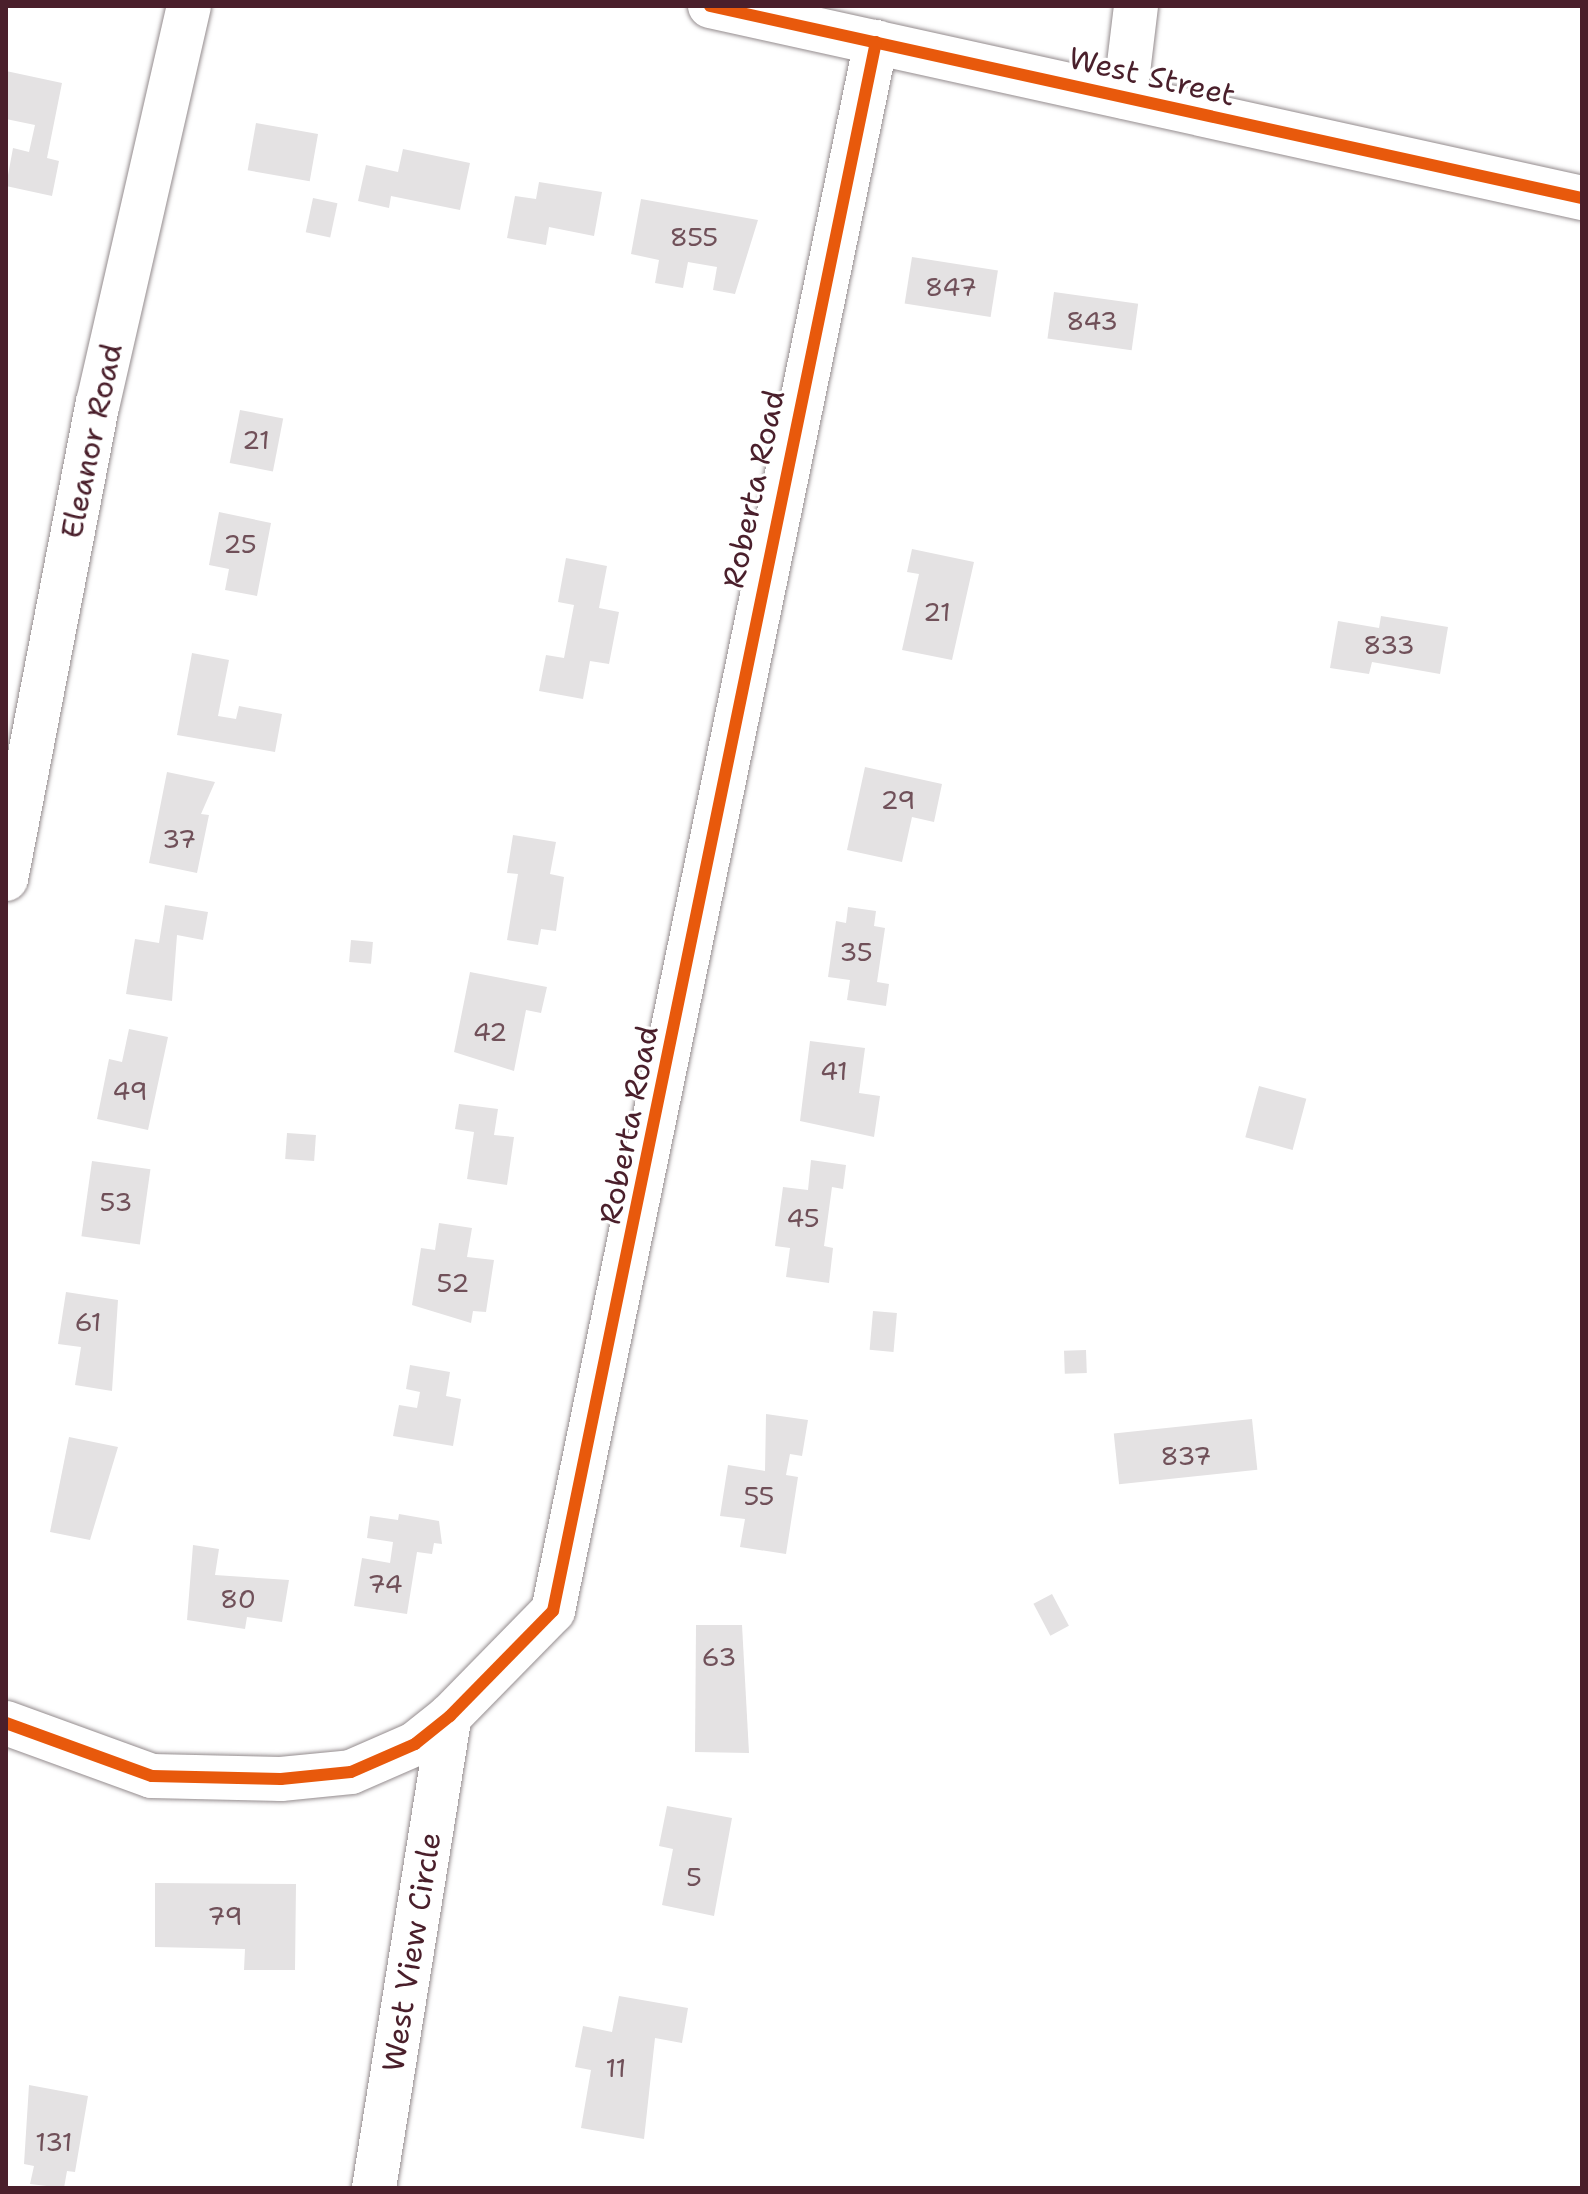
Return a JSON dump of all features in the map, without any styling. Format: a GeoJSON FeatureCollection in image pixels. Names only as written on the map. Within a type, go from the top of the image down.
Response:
{"type":"FeatureCollection","features":[{"type":"Feature","properties":{"kind":"street","name":"Eleanor Road"},"geometry":{"type":"LineString","coordinates":[[6,879],[98,403],[189,6]]}},
{"type":"Feature","properties":{"kind":"street","name":"West Street"},"geometry":{"type":"LineString","coordinates":[[710,6],[1582,198]]}},
{"type":"Feature","properties":{"kind":"street"},"geometry":{"type":"LineString","coordinates":[[1125,97],[1136,6]]}},
{"type":"Feature","properties":{"kind":"street","name":"Roberta Road"},"geometry":{"type":"LineString","coordinates":[[6,1723],[152,1776],[281,1779],[351,1772],[415,1744],[450,1716],[553,1611],[876,42]]}},
{"type":"Feature","properties":{"kind":"street","name":"West View Circle"},"geometry":{"type":"LineString","coordinates":[[374,2188],[450,1716]]}},
{"type":"Feature","properties":{"kind":"building"},"geometry":{"type":"Polygon","coordinates":[[[6,71],[62,83],[47,158],[59,161],[52,196],[6,186],[13,148],[29,152],[35,125],[6,119],[6,71]]]}},
{"type":"Feature","properties":{"kind":"building"},"geometry":{"type":"Polygon","coordinates":[[[256,123],[318,134],[310,181],[248,170],[256,123]]]}},
{"type":"Feature","properties":{"kind":"building"},"geometry":{"type":"Polygon","coordinates":[[[403,149],[470,163],[460,210],[391,196],[389,208],[358,201],[366,165],[398,172],[403,149]]]}},
{"type":"Feature","properties":{"kind":"building"},"geometry":{"type":"Polygon","coordinates":[[[539,182],[602,192],[594,236],[549,227],[546,245],[507,238],[515,196],[536,199],[539,182]]]}},
{"type":"Feature","properties":{"kind":"building"},"geometry":{"type":"Polygon","coordinates":[[[313,198],[337,203],[330,237],[306,232],[313,198]]]}},
{"type":"Feature","properties":{"kind":"building"},"geometry":{"type":"Polygon","coordinates":[[[641,199],[758,220],[735,294],[713,290],[717,267],[688,262],[683,288],[655,283],[659,260],[631,254],[641,199]]]}},
{"type":"Feature","properties":{"kind":"building"},"geometry":{"type":"Polygon","coordinates":[[[912,257],[998,271],[991,317],[905,303],[912,257]]]}},
{"type":"Feature","properties":{"kind":"building"},"geometry":{"type":"Polygon","coordinates":[[[1054,292],[1138,304],[1132,350],[1047,339],[1054,292]]]}},
{"type":"Feature","properties":{"kind":"building"},"geometry":{"type":"Polygon","coordinates":[[[240,410],[283,418],[273,471],[230,463],[240,410]]]}},
{"type":"Feature","properties":{"kind":"building"},"geometry":{"type":"Polygon","coordinates":[[[219,512],[271,523],[257,596],[225,590],[229,569],[209,565],[219,512]]]}},
{"type":"Feature","properties":{"kind":"building"},"geometry":{"type":"Polygon","coordinates":[[[912,549],[974,562],[952,660],[902,650],[919,574],[907,572],[912,549]]]}},
{"type":"Feature","properties":{"kind":"building"},"geometry":{"type":"Polygon","coordinates":[[[566,558],[607,566],[599,608],[619,612],[609,664],[590,661],[583,699],[539,691],[546,655],[564,658],[574,605],[558,602],[566,558]]]}},
{"type":"Feature","properties":{"kind":"building"},"geometry":{"type":"Polygon","coordinates":[[[1381,616],[1448,627],[1440,674],[1372,662],[1369,674],[1330,668],[1338,621],[1379,628],[1381,616]]]}},
{"type":"Feature","properties":{"kind":"building"},"geometry":{"type":"Polygon","coordinates":[[[192,653],[229,660],[218,716],[236,719],[239,706],[282,714],[275,752],[177,735],[192,653]]]}},
{"type":"Feature","properties":{"kind":"building"},"geometry":{"type":"Polygon","coordinates":[[[865,767],[942,784],[934,822],[912,817],[902,862],[847,850],[865,767]]]}},
{"type":"Feature","properties":{"kind":"building"},"geometry":{"type":"Polygon","coordinates":[[[167,772],[215,782],[201,814],[209,815],[197,873],[149,863],[167,772]]]}},
{"type":"Feature","properties":{"kind":"building"},"geometry":{"type":"Polygon","coordinates":[[[513,835],[556,842],[550,874],[564,877],[556,931],[541,929],[538,945],[507,940],[518,874],[507,873],[513,835]]]}},
{"type":"Feature","properties":{"kind":"building"},"geometry":{"type":"Polygon","coordinates":[[[165,905],[208,912],[203,940],[177,935],[172,1001],[126,994],[135,939],[159,943],[165,905]]]}},
{"type":"Feature","properties":{"kind":"building"},"geometry":{"type":"Polygon","coordinates":[[[848,907],[876,911],[874,926],[885,928],[877,982],[889,984],[886,1006],[847,1000],[850,980],[828,977],[836,921],[846,923],[848,907]]]}},
{"type":"Feature","properties":{"kind":"building"},"geometry":{"type":"Polygon","coordinates":[[[351,940],[373,942],[371,964],[349,962],[351,940]]]}},
{"type":"Feature","properties":{"kind":"building"},"geometry":{"type":"Polygon","coordinates":[[[470,972],[547,987],[541,1013],[526,1010],[514,1071],[454,1052],[470,972]]]}},
{"type":"Feature","properties":{"kind":"building"},"geometry":{"type":"Polygon","coordinates":[[[129,1029],[168,1037],[148,1130],[97,1119],[109,1059],[122,1062],[129,1029]]]}},
{"type":"Feature","properties":{"kind":"building"},"geometry":{"type":"Polygon","coordinates":[[[810,1041],[865,1048],[859,1093],[880,1096],[874,1137],[800,1121],[810,1041]]]}},
{"type":"Feature","properties":{"kind":"building"},"geometry":{"type":"Polygon","coordinates":[[[1259,1086],[1306,1099],[1293,1150],[1245,1137],[1259,1086]]]}},
{"type":"Feature","properties":{"kind":"building"},"geometry":{"type":"Polygon","coordinates":[[[459,1104],[498,1109],[494,1135],[514,1137],[507,1185],[467,1179],[474,1132],[455,1129],[459,1104]]]}},
{"type":"Feature","properties":{"kind":"building"},"geometry":{"type":"Polygon","coordinates":[[[287,1133],[316,1135],[314,1161],[285,1159],[287,1133]]]}},
{"type":"Feature","properties":{"kind":"building"},"geometry":{"type":"Polygon","coordinates":[[[811,1160],[846,1165],[843,1189],[832,1187],[824,1246],[833,1248],[829,1283],[786,1277],[790,1248],[775,1246],[783,1187],[808,1190],[811,1160]]]}},
{"type":"Feature","properties":{"kind":"building"},"geometry":{"type":"Polygon","coordinates":[[[92,1161],[150,1169],[140,1244],[81,1236],[92,1161]]]}},
{"type":"Feature","properties":{"kind":"building"},"geometry":{"type":"Polygon","coordinates":[[[439,1223],[472,1228],[467,1257],[494,1260],[486,1312],[473,1311],[471,1323],[412,1305],[421,1248],[435,1250],[439,1223]]]}},
{"type":"Feature","properties":{"kind":"building"},"geometry":{"type":"Polygon","coordinates":[[[66,1292],[118,1300],[112,1391],[75,1385],[81,1347],[58,1344],[66,1292]]]}},
{"type":"Feature","properties":{"kind":"building"},"geometry":{"type":"Polygon","coordinates":[[[873,1311],[897,1313],[894,1352],[870,1350],[873,1311]]]}},
{"type":"Feature","properties":{"kind":"building"},"geometry":{"type":"Polygon","coordinates":[[[1086,1350],[1087,1373],[1065,1374],[1064,1351],[1086,1350]]]}},
{"type":"Feature","properties":{"kind":"building"},"geometry":{"type":"Polygon","coordinates":[[[410,1365],[450,1372],[446,1396],[461,1399],[453,1446],[393,1436],[399,1405],[417,1408],[420,1392],[406,1389],[410,1365]]]}},
{"type":"Feature","properties":{"kind":"building"},"geometry":{"type":"Polygon","coordinates":[[[766,1414],[808,1420],[802,1456],[790,1454],[786,1475],[798,1477],[786,1554],[740,1547],[745,1519],[720,1516],[728,1465],[765,1471],[766,1414]]]}},
{"type":"Feature","properties":{"kind":"building"},"geometry":{"type":"Polygon","coordinates":[[[1252,1419],[1257,1470],[1119,1484],[1114,1434],[1252,1419]]]}},
{"type":"Feature","properties":{"kind":"building"},"geometry":{"type":"Polygon","coordinates":[[[69,1437],[118,1447],[90,1540],[50,1532],[69,1437]]]}},
{"type":"Feature","properties":{"kind":"building"},"geometry":{"type":"Polygon","coordinates":[[[399,1514],[439,1521],[442,1544],[434,1543],[432,1554],[417,1552],[407,1614],[354,1606],[362,1558],[390,1563],[393,1542],[367,1538],[370,1516],[398,1520],[399,1514]]]}},
{"type":"Feature","properties":{"kind":"building"},"geometry":{"type":"Polygon","coordinates":[[[193,1545],[219,1549],[215,1575],[289,1580],[282,1622],[247,1617],[245,1629],[187,1620],[193,1545]]]}},
{"type":"Feature","properties":{"kind":"building"},"geometry":{"type":"Polygon","coordinates":[[[1052,1594],[1069,1626],[1050,1636],[1033,1604],[1052,1594]]]}},
{"type":"Feature","properties":{"kind":"building"},"geometry":{"type":"Polygon","coordinates":[[[696,1625],[742,1625],[749,1753],[695,1752],[696,1625]]]}},
{"type":"Feature","properties":{"kind":"building"},"geometry":{"type":"Polygon","coordinates":[[[667,1806],[732,1818],[714,1916],[662,1905],[673,1849],[659,1846],[667,1806]]]}},
{"type":"Feature","properties":{"kind":"building"},"geometry":{"type":"Polygon","coordinates":[[[155,1883],[296,1884],[295,1970],[244,1970],[245,1949],[155,1947],[155,1883]]]}},
{"type":"Feature","properties":{"kind":"building"},"geometry":{"type":"Polygon","coordinates":[[[619,1996],[688,2008],[682,2043],[655,2038],[644,2139],[581,2128],[591,2070],[575,2067],[583,2026],[612,2032],[619,1996]]]}},
{"type":"Feature","properties":{"kind":"building"},"geometry":{"type":"Polygon","coordinates":[[[29,2085],[88,2096],[75,2172],[67,2171],[64,2188],[30,2184],[34,2166],[24,2164],[29,2085]]]}},
{"type":"Feature","properties":{"kind":"cycle path"},"geometry":{"type":"LineString","coordinates":[[710,6],[1582,198]]}},
{"type":"Feature","properties":{"kind":"cycle path"},"geometry":{"type":"LineString","coordinates":[[6,1723],[152,1776],[281,1779],[351,1772],[415,1744],[450,1716],[553,1611],[876,42]]}}]}
